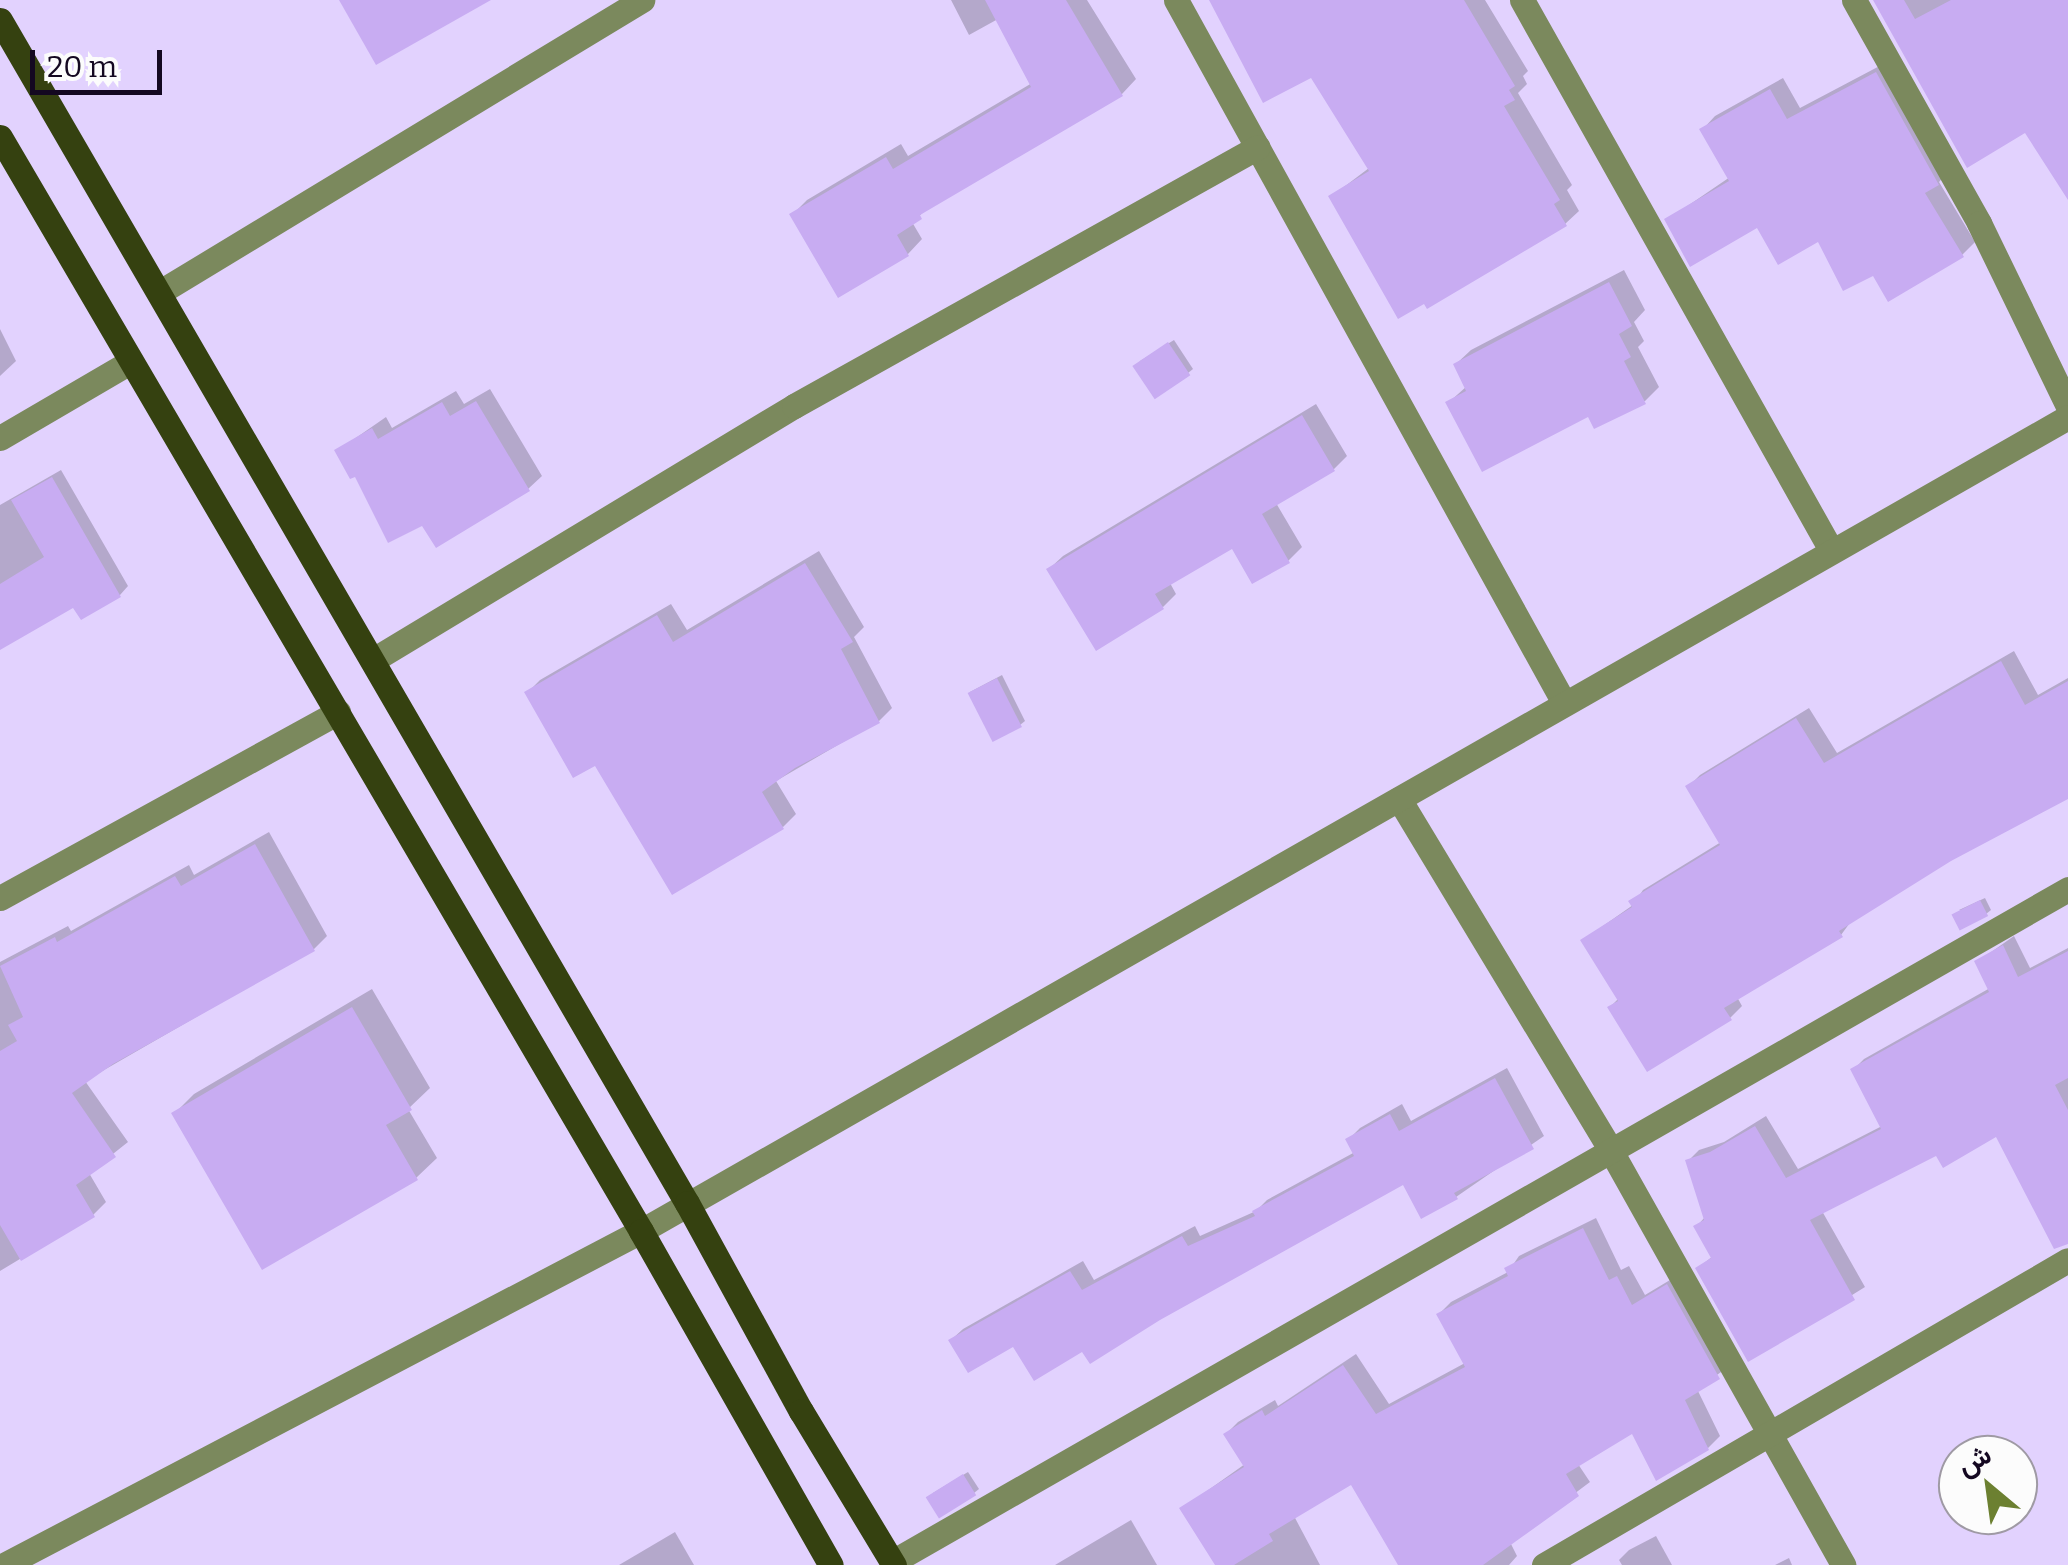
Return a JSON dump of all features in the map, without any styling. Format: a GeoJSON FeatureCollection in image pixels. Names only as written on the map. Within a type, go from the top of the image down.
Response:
{"type":"FeatureCollection","features":[{"type":"Feature","properties":{"kind":"main road"},"geometry":{"type":"LineString","coordinates":[[0,20],[687,1204],[801,1412],[893,1564]]}},
{"type":"Feature","properties":{"kind":"main road"},"geometry":{"type":"LineString","coordinates":[[0,137],[641,1231],[831,1565]]}},
{"type":"Feature","properties":{"kind":"street"},"geometry":{"type":"LineString","coordinates":[[160,292],[642,0]]}},
{"type":"Feature","properties":{"kind":"street"},"geometry":{"type":"LineString","coordinates":[[1176,0],[1564,703]]}},
{"type":"Feature","properties":{"kind":"street"},"geometry":{"type":"LineString","coordinates":[[1522,0],[1831,550]]}},
{"type":"Feature","properties":{"kind":"street"},"geometry":{"type":"LineString","coordinates":[[1854,0],[1980,223],[2068,406]]}},
{"type":"Feature","properties":{"kind":"street"},"geometry":{"type":"LineString","coordinates":[[373,660],[794,406],[1258,147]]}},
{"type":"Feature","properties":{"kind":"street"},"geometry":{"type":"LineString","coordinates":[[0,438],[130,362]]}},
{"type":"Feature","properties":{"kind":"street"},"geometry":{"type":"LineString","coordinates":[[4,1565],[641,1231],[2068,416]]}},
{"type":"Feature","properties":{"kind":"street"},"geometry":{"type":"LineString","coordinates":[[0,898],[338,712]]}},
{"type":"Feature","properties":{"kind":"street"},"geometry":{"type":"LineString","coordinates":[[1399,799],[1610,1152],[1843,1565]]}},
{"type":"Feature","properties":{"kind":"street"},"geometry":{"type":"LineString","coordinates":[[893,1564],[2068,889]]}},
{"type":"Feature","properties":{"kind":"street"},"geometry":{"type":"LineString","coordinates":[[1544,1565],[2068,1260]]}},
{"type":"Feature","properties":{"kind":"building"},"geometry":{"type":"Polygon","coordinates":[[[339,0],[491,0],[376,65],[339,0]]]}},
{"type":"Feature","properties":{"kind":"building"},"geometry":{"type":"Polygon","coordinates":[[[985,0],[1066,0],[1123,96],[920,215],[922,219],[897,235],[909,256],[838,298],[789,214],[886,157],[893,169],[1031,87],[985,0]]]}},
{"type":"Feature","properties":{"kind":"building"},"geometry":{"type":"Polygon","coordinates":[[[1209,0],[1464,0],[1515,86],[1509,90],[1515,100],[1504,106],[1560,200],[1554,204],[1567,226],[1427,309],[1424,304],[1398,319],[1328,196],[1369,171],[1311,78],[1263,103],[1209,0]]]}},
{"type":"Feature","properties":{"kind":"building"},"geometry":{"type":"Polygon","coordinates":[[[1873,0],[1904,0],[1915,19],[1951,0],[2068,0],[2068,200],[2025,133],[1967,168],[1873,0]]]}},
{"type":"Feature","properties":{"kind":"building"},"geometry":{"type":"Polygon","coordinates":[[[1876,72],[1939,185],[1925,193],[1964,257],[1888,302],[1873,276],[1843,291],[1818,242],[1778,265],[1757,228],[1690,267],[1664,219],[1729,181],[1699,129],[1770,89],[1787,119],[1876,72]]]}},
{"type":"Feature","properties":{"kind":"building"},"geometry":{"type":"Polygon","coordinates":[[[1609,282],[1632,326],[1619,334],[1631,357],[1624,361],[1646,404],[1594,429],[1588,417],[1482,472],[1445,402],[1466,391],[1453,364],[1609,282]]]}},
{"type":"Feature","properties":{"kind":"building"},"geometry":{"type":"Polygon","coordinates":[[[1168,342],[1190,375],[1155,399],[1132,366],[1168,342]]]}},
{"type":"Feature","properties":{"kind":"building"},"geometry":{"type":"Polygon","coordinates":[[[476,401],[530,491],[436,548],[422,526],[388,543],[355,477],[350,479],[334,450],[372,428],[378,439],[442,402],[450,416],[476,401]]]}},
{"type":"Feature","properties":{"kind":"building"},"geometry":{"type":"Polygon","coordinates":[[[1302,415],[1335,471],[1262,514],[1290,563],[1252,584],[1232,549],[1155,594],[1164,609],[1096,651],[1046,569],[1302,415]]]}},
{"type":"Feature","properties":{"kind":"building"},"geometry":{"type":"Polygon","coordinates":[[[52,477],[121,597],[81,620],[73,608],[0,650],[0,584],[44,557],[11,500],[52,477]]]}},
{"type":"Feature","properties":{"kind":"building"},"geometry":{"type":"Polygon","coordinates":[[[805,563],[853,642],[841,649],[880,723],[795,768],[762,792],[784,829],[672,895],[595,766],[573,778],[524,692],[657,615],[673,642],[805,563]]]}},
{"type":"Feature","properties":{"kind":"building"},"geometry":{"type":"Polygon","coordinates":[[[2001,661],[2025,705],[2068,681],[2068,799],[1951,861],[1839,931],[1843,937],[1724,1008],[1732,1020],[1647,1072],[1607,1007],[1618,1001],[1580,940],[1632,907],[1628,901],[1720,845],[1685,786],[1796,718],[1824,763],[2001,661]]]}},
{"type":"Feature","properties":{"kind":"building"},"geometry":{"type":"Polygon","coordinates":[[[997,678],[1022,727],[993,742],[968,693],[997,678]]]}},
{"type":"Feature","properties":{"kind":"building"},"geometry":{"type":"Polygon","coordinates":[[[255,844],[315,951],[113,1064],[72,1093],[116,1157],[76,1185],[95,1217],[21,1261],[0,1225],[0,1051],[17,1041],[8,1025],[23,1017],[0,966],[55,937],[57,942],[175,876],[181,886],[255,844]]]}},
{"type":"Feature","properties":{"kind":"building"},"geometry":{"type":"Polygon","coordinates":[[[1980,900],[1988,916],[1960,931],[1951,915],[1980,900]]]}},
{"type":"Feature","properties":{"kind":"building"},"geometry":{"type":"Polygon","coordinates":[[[2003,945],[2018,977],[2068,951],[2068,1078],[2055,1085],[2068,1110],[2068,1244],[2054,1249],[1996,1137],[1943,1168],[1936,1156],[1810,1220],[1855,1300],[1748,1362],[1695,1268],[1711,1258],[1693,1226],[1704,1220],[1685,1160],[1710,1152],[1755,1126],[1786,1178],[1881,1129],[1850,1069],[1989,992],[1974,961],[2003,945]]]}},
{"type":"Feature","properties":{"kind":"building"},"geometry":{"type":"Polygon","coordinates":[[[352,1007],[412,1110],[386,1125],[418,1180],[262,1270],[171,1113],[352,1007]]]}},
{"type":"Feature","properties":{"kind":"building"},"geometry":{"type":"Polygon","coordinates":[[[1495,1078],[1534,1149],[1454,1193],[1458,1199],[1421,1219],[1403,1185],[1160,1320],[1090,1364],[1082,1352],[1034,1381],[1013,1347],[968,1373],[948,1340],[1070,1271],[1082,1290],[1182,1236],[1188,1246],[1255,1216],[1252,1211],[1354,1156],[1345,1139],[1390,1114],[1399,1131],[1495,1078]]]}},
{"type":"Feature","properties":{"kind":"building"},"geometry":{"type":"Polygon","coordinates":[[[1583,1228],[1609,1280],[1617,1276],[1632,1305],[1667,1284],[1720,1379],[1685,1400],[1709,1450],[1656,1481],[1632,1434],[1566,1474],[1579,1496],[1483,1565],[1398,1565],[1351,1485],[1269,1534],[1273,1541],[1234,1565],[1215,1565],[1179,1508],[1244,1467],[1223,1434],[1262,1410],[1265,1416],[1343,1365],[1376,1414],[1465,1367],[1436,1314],[1508,1276],[1504,1268],[1583,1228]]]}},
{"type":"Feature","properties":{"kind":"building"},"geometry":{"type":"Polygon","coordinates":[[[963,1474],[976,1495],[939,1519],[926,1497],[963,1474]]]}}]}
